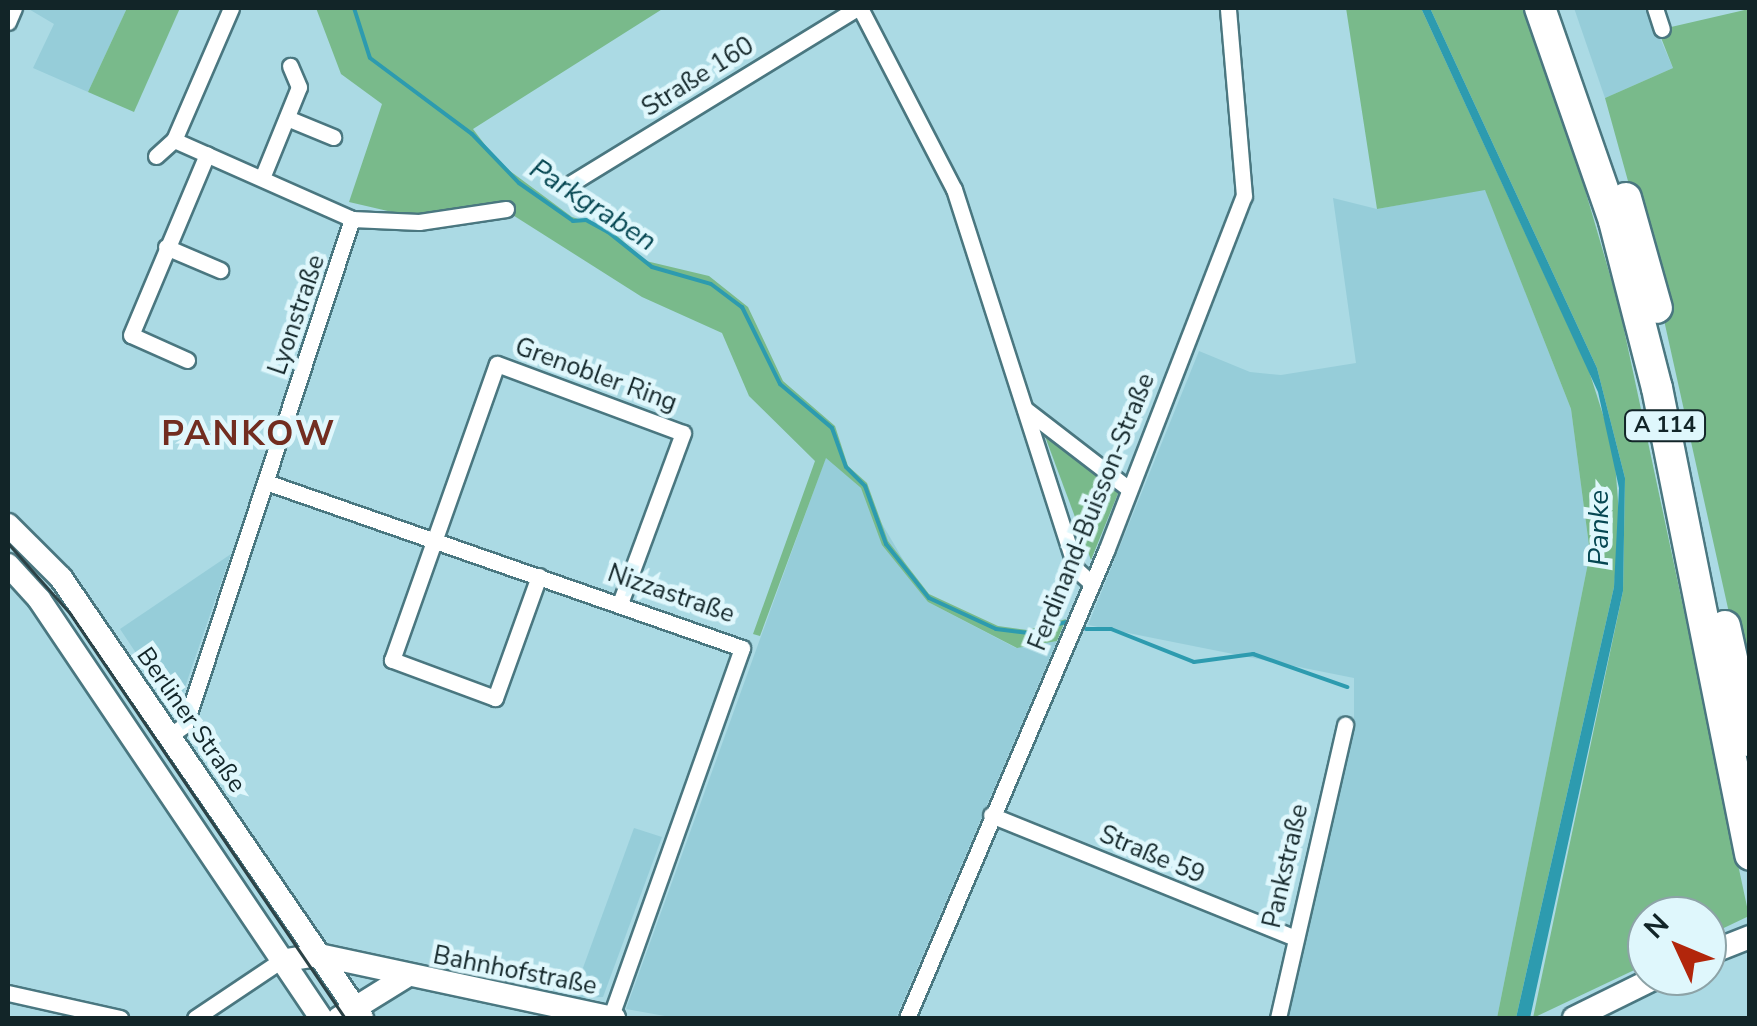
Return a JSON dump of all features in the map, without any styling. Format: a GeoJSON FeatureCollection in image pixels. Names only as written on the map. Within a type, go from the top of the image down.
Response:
{"type":"FeatureCollection","features":[{"type":"Feature","properties":{"kind":"highway","name":"A 114"},"geometry":{"type":"LineString","coordinates":[[1540,8],[1614,221],[1657,388],[1750,855]]}},
{"type":"Feature","properties":{"kind":"highway","name":"A 114"},"geometry":{"type":"LineString","coordinates":[[1562,8],[1644,246],[1750,741]]}},
{"type":"Feature","properties":{"kind":"main road","name":"Berliner Straße"},"geometry":{"type":"LineString","coordinates":[[8,525],[61,578],[319,955],[352,1015]]}},
{"type":"Feature","properties":{"kind":"main road"},"geometry":{"type":"LineString","coordinates":[[8,565],[38,600],[280,961],[321,1014]]}},
{"type":"Feature","properties":{"kind":"main road"},"geometry":{"type":"LineString","coordinates":[[280,961],[319,955]]}},
{"type":"Feature","properties":{"kind":"main road","name":"Bahnhofstraße"},"geometry":{"type":"LineString","coordinates":[[319,955],[405,977],[612,1018]]}},
{"type":"Feature","properties":{"kind":"main road","name":"Bahnhofstraße"},"geometry":{"type":"LineString","coordinates":[[352,1015],[405,977]]}},
{"type":"Feature","properties":{"kind":"main road"},"geometry":{"type":"LineString","coordinates":[[1574,1018],[1627,992]]}},
{"type":"Feature","properties":{"kind":"street"},"geometry":{"type":"LineString","coordinates":[[8,22],[14,8]]}},
{"type":"Feature","properties":{"kind":"street"},"geometry":{"type":"LineString","coordinates":[[156,156],[174,140],[231,8]]}},
{"type":"Feature","properties":{"kind":"street"},"geometry":{"type":"LineString","coordinates":[[859,8],[950,180],[1076,569],[1092,584]]}},
{"type":"Feature","properties":{"kind":"street","name":"Straße 160"},"geometry":{"type":"LineString","coordinates":[[565,187],[859,8]]}},
{"type":"Feature","properties":{"kind":"street","name":"Ferdinand-Buisson-Straße"},"geometry":{"type":"LineString","coordinates":[[907,1018],[1092,584],[1244,196],[1228,8]]}},
{"type":"Feature","properties":{"kind":"street"},"geometry":{"type":"LineString","coordinates":[[1655,8],[1662,29]]}},
{"type":"Feature","properties":{"kind":"street"},"geometry":{"type":"LineString","coordinates":[[262,178],[299,87],[290,66]]}},
{"type":"Feature","properties":{"kind":"street"},"geometry":{"type":"LineString","coordinates":[[287,118],[334,137]]}},
{"type":"Feature","properties":{"kind":"street"},"geometry":{"type":"LineString","coordinates":[[174,140],[352,220],[419,222],[506,209]]}},
{"type":"Feature","properties":{"kind":"street"},"geometry":{"type":"LineString","coordinates":[[187,360],[131,335],[207,154]]}},
{"type":"Feature","properties":{"kind":"street","name":"Lyonstraße"},"geometry":{"type":"LineString","coordinates":[[169,736],[184,725],[352,220]]}},
{"type":"Feature","properties":{"kind":"street"},"geometry":{"type":"LineString","coordinates":[[166,247],[220,270]]}},
{"type":"Feature","properties":{"kind":"street","name":"Grenobler Ring"},"geometry":{"type":"LineString","coordinates":[[435,541],[498,364],[682,433],[620,603]]}},
{"type":"Feature","properties":{"kind":"street"},"geometry":{"type":"LineString","coordinates":[[1025,409],[1129,489]]}},
{"type":"Feature","properties":{"kind":"street","name":"Nizzastraße"},"geometry":{"type":"LineString","coordinates":[[266,482],[730,639],[742,652],[612,1018]]}},
{"type":"Feature","properties":{"kind":"street"},"geometry":{"type":"LineString","coordinates":[[435,541],[392,660],[495,698],[539,576]]}},
{"type":"Feature","properties":{"kind":"street","name":"Pankstraße"},"geometry":{"type":"LineString","coordinates":[[1278,1018],[1345,725]]}},
{"type":"Feature","properties":{"kind":"street","name":"Straße 59"},"geometry":{"type":"LineString","coordinates":[[991,815],[1294,938]]}},
{"type":"Feature","properties":{"kind":"street"},"geometry":{"type":"LineString","coordinates":[[195,1018],[280,961]]}},
{"type":"Feature","properties":{"kind":"street"},"geometry":{"type":"LineString","coordinates":[[8,992],[120,1018]]}},
{"type":"Feature","properties":{"kind":"shaded area"},"geometry":{"type":"Polygon","coordinates":[[[27,8],[127,8],[88,92],[33,68],[54,24],[27,8]]]}},
{"type":"Feature","properties":{"kind":"shaded area"},"geometry":{"type":"Polygon","coordinates":[[[1421,8],[1430,8],[1597,368],[1625,478],[1623,591],[1530,1018],[1516,1018],[1614,587],[1619,488],[1598,392],[1421,8]]]}},
{"type":"Feature","properties":{"kind":"shaded area"},"geometry":{"type":"Polygon","coordinates":[[[1574,8],[1647,8],[1673,68],[1605,98],[1574,8]]]}},
{"type":"Feature","properties":{"kind":"shaded area"},"geometry":{"type":"Polygon","coordinates":[[[1485,189],[1571,409],[1590,553],[1497,1018],[1286,1018],[1354,722],[1354,678],[1088,625],[1199,351],[1250,372],[1281,375],[1356,363],[1333,198],[1377,209],[1485,189]]]}},
{"type":"Feature","properties":{"kind":"shaded area"},"geometry":{"type":"Polygon","coordinates":[[[826,457],[861,488],[928,602],[1016,648],[1057,641],[896,1018],[676,1018],[626,1009],[826,457]]]}},
{"type":"Feature","properties":{"kind":"shaded area"},"geometry":{"type":"Polygon","coordinates":[[[231,554],[176,713],[120,629],[231,554]]]}},
{"type":"Feature","properties":{"kind":"shaded area"},"geometry":{"type":"Polygon","coordinates":[[[634,828],[662,837],[603,997],[572,998],[634,828]]]}},
{"type":"Feature","properties":{"kind":"green space"},"geometry":{"type":"Polygon","coordinates":[[[127,8],[180,8],[134,112],[88,92],[127,8]]]}},
{"type":"Feature","properties":{"kind":"green space"},"geometry":{"type":"Polygon","coordinates":[[[316,8],[664,8],[473,129],[498,162],[572,217],[609,229],[646,261],[709,276],[748,307],[783,381],[835,426],[848,466],[867,483],[888,541],[929,594],[998,626],[1027,630],[1066,619],[1057,641],[1017,648],[928,602],[882,545],[861,488],[826,458],[760,636],[753,634],[815,461],[749,396],[722,333],[642,297],[508,212],[405,215],[349,202],[382,104],[341,74],[316,8]]]}},
{"type":"Feature","properties":{"kind":"green space"},"geometry":{"type":"Polygon","coordinates":[[[1346,8],[1421,8],[1589,371],[1614,449],[1620,527],[1614,587],[1516,1018],[1497,1018],[1590,553],[1571,409],[1485,190],[1377,209],[1346,8]]]}},
{"type":"Feature","properties":{"kind":"green space"},"geometry":{"type":"Polygon","coordinates":[[[1430,8],[1523,8],[1558,97],[1619,306],[1749,916],[1727,926],[1727,896],[1627,896],[1627,973],[1533,1018],[1623,591],[1625,478],[1597,368],[1430,8]]]}},
{"type":"Feature","properties":{"kind":"green space"},"geometry":{"type":"Polygon","coordinates":[[[1749,9],[1749,703],[1654,275],[1605,98],[1673,68],[1658,30],[1749,9]]]}},
{"type":"Feature","properties":{"kind":"green space"},"geometry":{"type":"Polygon","coordinates":[[[1043,431],[1119,491],[1091,560],[1043,431]]]}},
{"type":"Feature","properties":{"kind":"waterway","name":"Parkgraben"},"geometry":{"type":"LineString","coordinates":[[354,8],[370,58],[472,134],[519,183],[573,221],[586,220],[608,232],[652,267],[711,284],[742,307],[780,384],[832,428],[846,467],[865,486],[886,544],[929,598],[996,629],[1027,633],[1066,622]]}},
{"type":"Feature","properties":{"kind":"waterway","name":"Parkgraben"},"geometry":{"type":"LineString","coordinates":[[1086,629],[1111,629],[1194,662],[1253,654],[1347,687]]}},
{"type":"Feature","properties":{"kind":"tram line"},"geometry":{"type":"LineString","coordinates":[[8,543],[70,613],[345,1018]]}},
{"type":"Feature","properties":{"kind":"district","name":"PANKOW"},"geometry":{"type":"Point","coordinates":[249,434]}},
{"type":"Feature","properties":{"kind":"water label","name":"Panke"},"geometry":{"type":"Point","coordinates":[1599,528]}}]}
